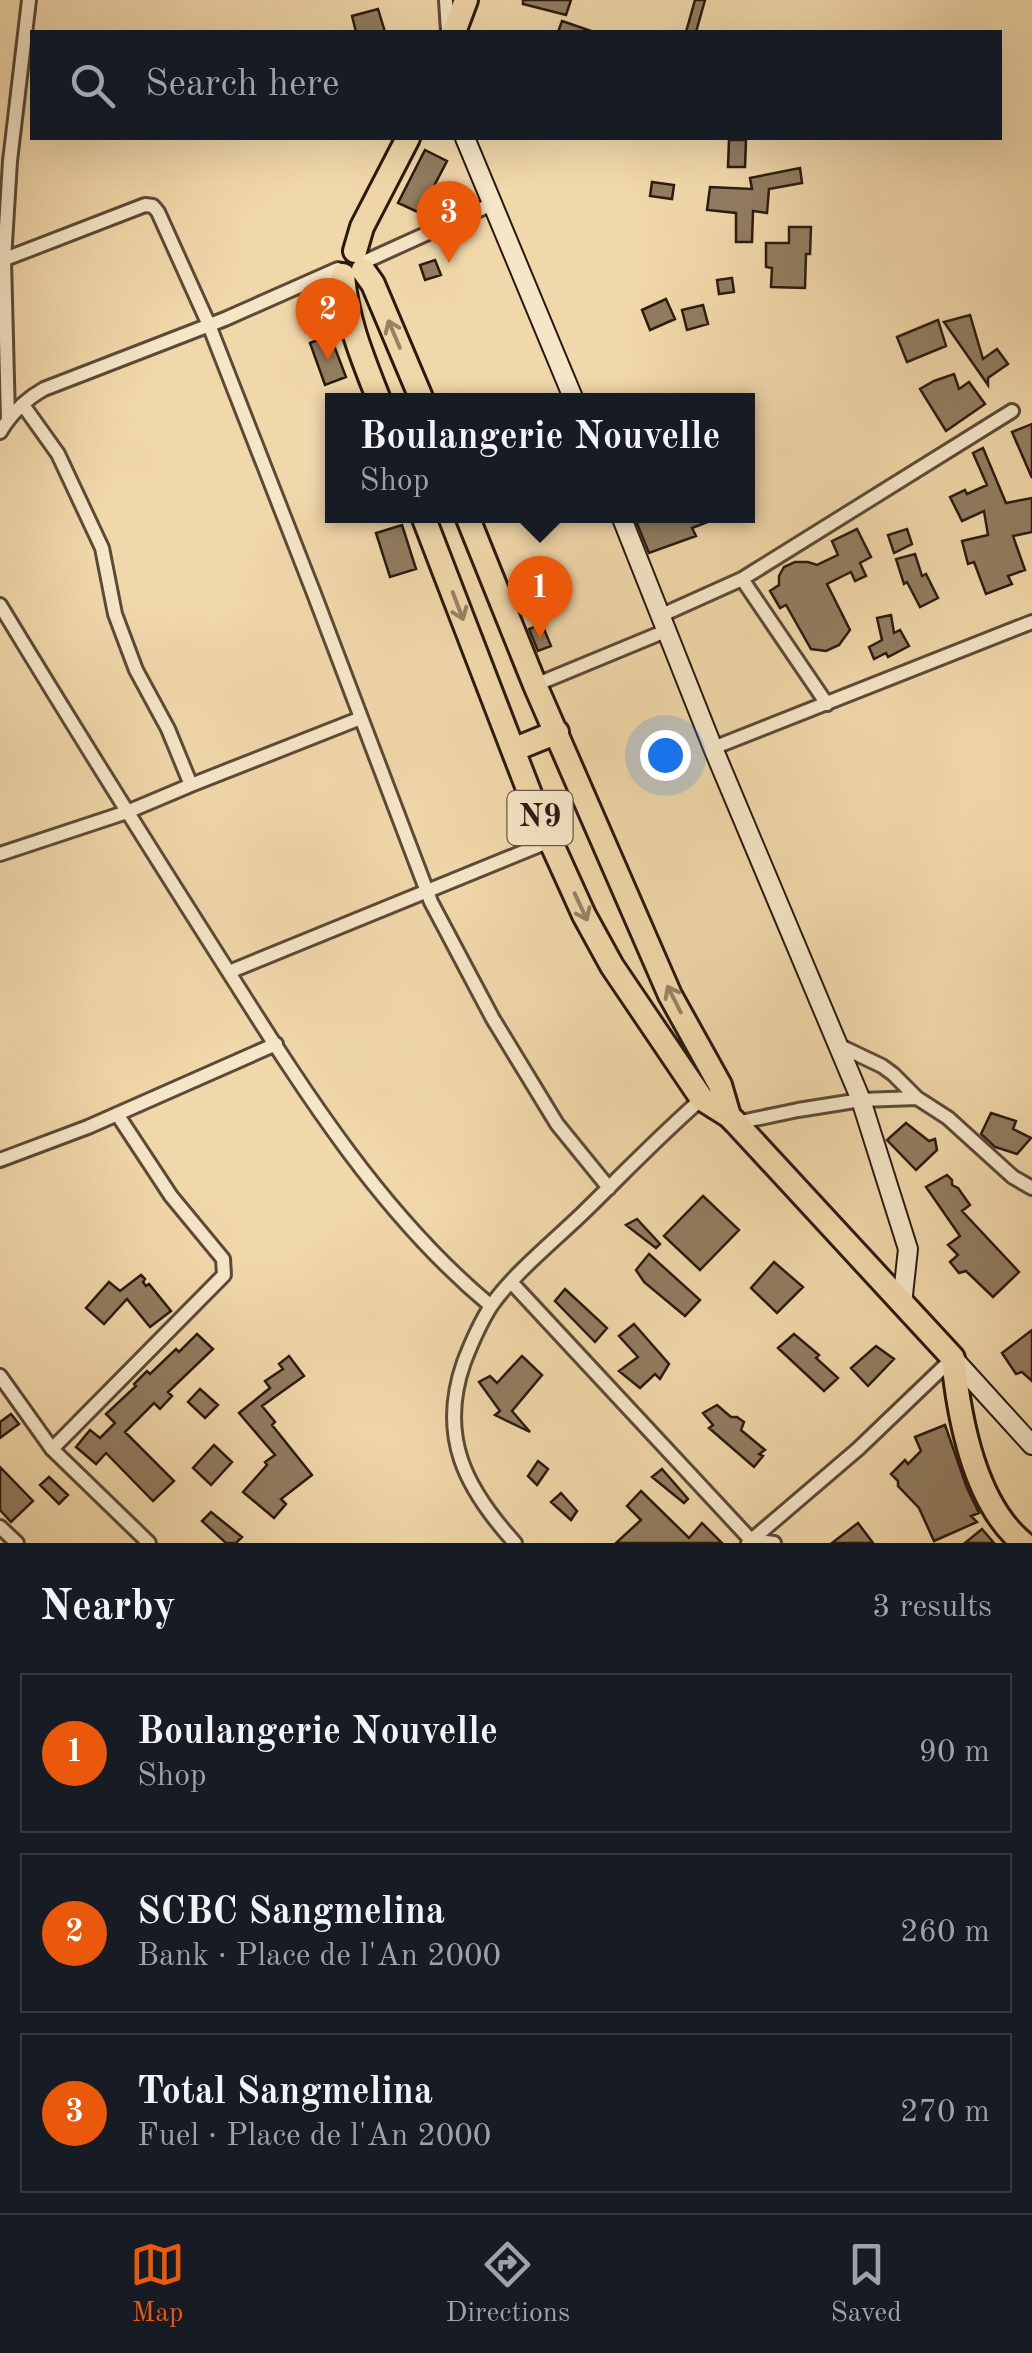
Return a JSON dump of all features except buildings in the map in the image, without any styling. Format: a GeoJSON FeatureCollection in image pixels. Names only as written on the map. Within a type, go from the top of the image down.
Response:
{"type":"FeatureCollection","features":[{"type":"Feature","properties":{"kind":"highway"},"geometry":{"type":"LineString","coordinates":[[452,30],[466,0]]}},
{"type":"Feature","properties":{"kind":"highway"},"geometry":{"type":"LineString","coordinates":[[375,393],[346,304],[362,228],[407,140]]}},
{"type":"Feature","properties":{"kind":"highway"},"geometry":{"type":"LineString","coordinates":[[353,266],[373,284],[419,393]]}},
{"type":"Feature","properties":{"kind":"highway","name":"N9"},"geometry":{"type":"LineString","coordinates":[[425,523],[550,841],[612,966],[733,1119],[953,1358]]}},
{"type":"Feature","properties":{"kind":"highway","name":"N9"},"geometry":{"type":"LineString","coordinates":[[470,523],[535,685],[711,1092]]}},
{"type":"Feature","properties":{"kind":"highway"},"geometry":{"type":"LineString","coordinates":[[513,750],[557,732]]}},
{"type":"Feature","properties":{"kind":"highway"},"geometry":{"type":"LineString","coordinates":[[953,1358],[958,1406],[974,1463],[995,1512],[1023,1543]]}},
{"type":"Feature","properties":{"kind":"street"},"geometry":{"type":"LineString","coordinates":[[4,426],[5,160],[29,0]]}},
{"type":"Feature","properties":{"kind":"street"},"geometry":{"type":"LineString","coordinates":[[446,0],[451,30]]}},
{"type":"Feature","properties":{"kind":"street"},"geometry":{"type":"LineString","coordinates":[[466,140],[571,393]]}},
{"type":"Feature","properties":{"kind":"street"},"geometry":{"type":"LineString","coordinates":[[4,426],[44,388],[353,266],[492,204]]}},
{"type":"Feature","properties":{"kind":"street"},"geometry":{"type":"LineString","coordinates":[[2,260],[145,206],[153,206],[158,212],[209,325],[426,891],[492,1019],[558,1124],[609,1188]]}},
{"type":"Feature","properties":{"kind":"street"},"geometry":{"type":"LineString","coordinates":[[23,404],[58,454],[102,548],[116,614],[136,670],[168,729],[190,785]]}},
{"type":"Feature","properties":{"kind":"street"},"geometry":{"type":"LineString","coordinates":[[535,685],[665,623],[742,579],[1012,411]]}},
{"type":"Feature","properties":{"kind":"street"},"geometry":{"type":"LineString","coordinates":[[624,523],[713,748],[862,1100],[908,1249],[902,1304]]}},
{"type":"Feature","properties":{"kind":"street"},"geometry":{"type":"LineString","coordinates":[[742,579],[827,704]]}},
{"type":"Feature","properties":{"kind":"street"},"geometry":{"type":"LineString","coordinates":[[0,605],[228,972],[333,1128],[401,1218],[456,1276],[491,1306]]}},
{"type":"Feature","properties":{"kind":"street"},"geometry":{"type":"LineString","coordinates":[[713,748],[1032,622]]}},
{"type":"Feature","properties":{"kind":"street"},"geometry":{"type":"LineString","coordinates":[[0,854],[127,812],[361,718]]}},
{"type":"Feature","properties":{"kind":"street"},"geometry":{"type":"LineString","coordinates":[[228,972],[550,841]]}},
{"type":"Feature","properties":{"kind":"street"},"geometry":{"type":"LineString","coordinates":[[0,1160],[276,1044]]}},
{"type":"Feature","properties":{"kind":"street"},"geometry":{"type":"LineString","coordinates":[[838,1045],[882,1066],[1013,1177],[1032,1188]]}},
{"type":"Feature","properties":{"kind":"street"},"geometry":{"type":"LineString","coordinates":[[514,1543],[475,1493],[461,1464],[454,1434],[456,1385],[471,1344],[491,1306],[512,1283],[711,1092]]}},
{"type":"Feature","properties":{"kind":"street"},"geometry":{"type":"LineString","coordinates":[[733,1119],[862,1100],[917,1098]]}},
{"type":"Feature","properties":{"kind":"street"},"geometry":{"type":"LineString","coordinates":[[52,1448],[224,1275],[223,1260],[171,1196],[117,1114]]}},
{"type":"Feature","properties":{"kind":"street"},"geometry":{"type":"LineString","coordinates":[[512,1283],[750,1542],[774,1543]]}},
{"type":"Feature","properties":{"kind":"street"},"geometry":{"type":"LineString","coordinates":[[750,1542],[858,1449],[953,1358],[1032,1445]]}},
{"type":"Feature","properties":{"kind":"street"},"geometry":{"type":"LineString","coordinates":[[0,1376],[52,1448],[149,1543]]}},
{"type":"Feature","properties":{"kind":"street"},"geometry":{"type":"LineString","coordinates":[[0,1526],[17,1543]]}},
{"type":"Feature","properties":{"kind":"place","name":"Total Sangmelina"},"geometry":{"type":"Point","coordinates":[449,263]}},
{"type":"Feature","properties":{"kind":"place","name":"SCBC Sangmelina"},"geometry":{"type":"Point","coordinates":[328,360]}},
{"type":"Feature","properties":{"kind":"place","name":"Boulangerie Nouvelle"},"geometry":{"type":"Point","coordinates":[540,638]}}]}
